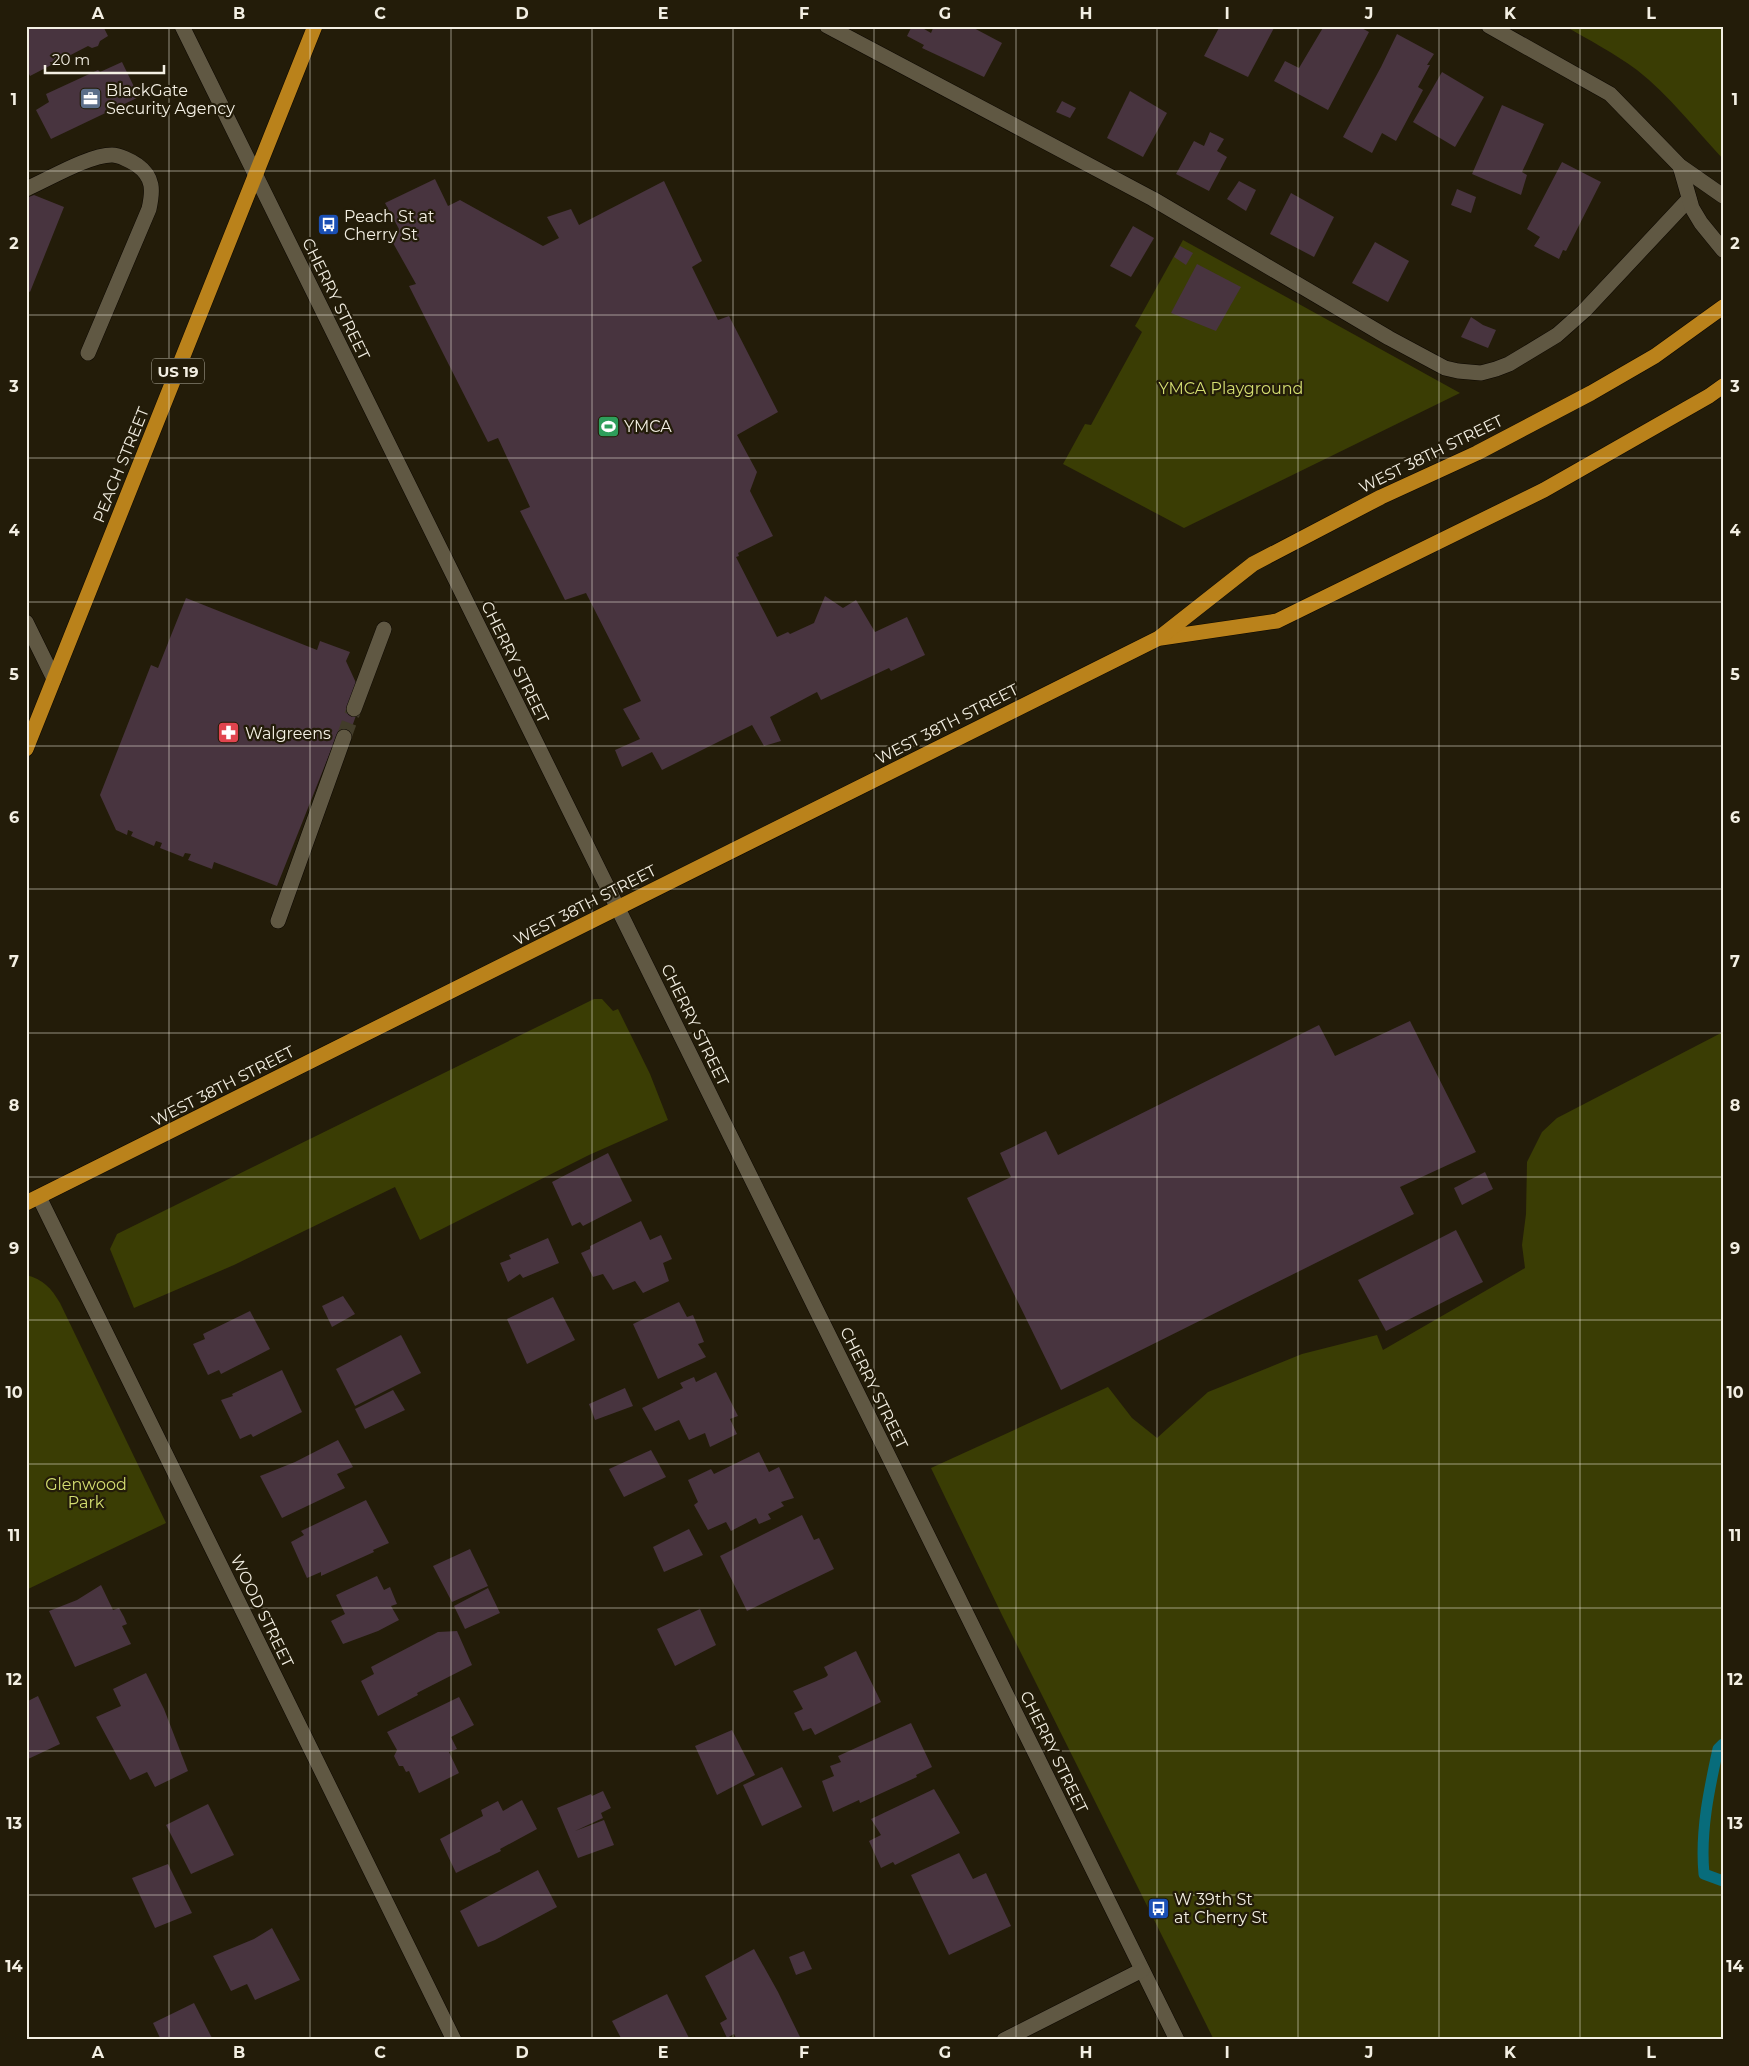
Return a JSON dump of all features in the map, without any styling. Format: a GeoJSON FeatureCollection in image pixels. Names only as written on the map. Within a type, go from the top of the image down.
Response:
{"type":"FeatureCollection","features":[{"type":"Feature","properties":{"kind":"main road","name":"PEACH STREET"},"geometry":{"type":"LineString","coordinates":[[26,749],[315,26]]}},
{"type":"Feature","properties":{"kind":"main road","name":"WEST 38TH STREET"},"geometry":{"type":"LineString","coordinates":[[33,1200],[1159,638],[1253,564],[1381,497],[1476,453],[1591,392],[1655,356],[1723,307]]}},
{"type":"Feature","properties":{"kind":"main road","name":"WEST 38TH STREET"},"geometry":{"type":"LineString","coordinates":[[1159,638],[1277,621],[1544,490],[1709,396],[1723,386]]}},
{"type":"Feature","properties":{"kind":"street","name":"CHERRY STREET"},"geometry":{"type":"LineString","coordinates":[[182,26],[1176,2040]]}},
{"type":"Feature","properties":{"kind":"street"},"geometry":{"type":"LineString","coordinates":[[828,26],[1152,199],[1389,338],[1445,368],[1458,372],[1481,373],[1496,369],[1541,346],[1584,312],[1689,199]]}},
{"type":"Feature","properties":{"kind":"street"},"geometry":{"type":"LineString","coordinates":[[1489,26],[1610,94],[1680,166],[1723,196]]}},
{"type":"Feature","properties":{"kind":"street"},"geometry":{"type":"LineString","coordinates":[[26,189],[91,159],[114,155],[135,164],[147,172],[153,192],[149,209],[139,237],[88,353]]}},
{"type":"Feature","properties":{"kind":"street"},"geometry":{"type":"LineString","coordinates":[[1680,166],[1689,199],[1701,223],[1723,250]]}},
{"type":"Feature","properties":{"kind":"street"},"geometry":{"type":"LineString","coordinates":[[26,622],[54,679]]}},
{"type":"Feature","properties":{"kind":"street"},"geometry":{"type":"LineString","coordinates":[[354,709],[384,628]]}},
{"type":"Feature","properties":{"kind":"street"},"geometry":{"type":"LineString","coordinates":[[278,921],[344,737]]}},
{"type":"Feature","properties":{"kind":"street","name":"WOOD STREET"},"geometry":{"type":"LineString","coordinates":[[33,1200],[454,2040]]}},
{"type":"Feature","properties":{"kind":"street"},"geometry":{"type":"LineString","coordinates":[[1004,2040],[1142,1970]]}},
{"type":"Feature","properties":{"kind":"green space"},"geometry":{"type":"Polygon","coordinates":[[[1565,26],[1723,26],[1723,159],[1671,101],[1649,80],[1619,58],[1565,26]]]}},
{"type":"Feature","properties":{"kind":"green space","name":"YMCA Playground"},"geometry":{"type":"Polygon","coordinates":[[[1183,240],[1460,393],[1184,528],[1063,464],[1085,424],[1091,425],[1142,332],[1135,326],[1183,240]]]}},
{"type":"Feature","properties":{"kind":"green space"},"geometry":{"type":"Polygon","coordinates":[[[594,999],[602,999],[613,1011],[618,1009],[650,1074],[668,1120],[589,1155],[420,1240],[395,1187],[234,1265],[134,1308],[110,1249],[117,1234],[594,999]]]}},
{"type":"Feature","properties":{"kind":"green space"},"geometry":{"type":"Polygon","coordinates":[[[1723,1032],[1723,2040],[1214,2040],[1002,1615],[931,1468],[1108,1387],[1132,1418],[1157,1438],[1208,1392],[1302,1354],[1377,1335],[1383,1350],[1525,1268],[1522,1245],[1526,1214],[1527,1162],[1542,1132],[1557,1118],[1723,1032]]]}},
{"type":"Feature","properties":{"kind":"green space","name":"Glenwood Park"},"geometry":{"type":"Polygon","coordinates":[[[26,1275],[46,1285],[60,1303],[166,1523],[26,1590],[26,1275]]]}},
{"type":"Feature","properties":{"kind":"building"},"geometry":{"type":"Polygon","coordinates":[[[28,26],[103,26],[108,36],[100,41],[98,46],[92,48],[88,46],[30,76],[26,74],[28,26]]]}},
{"type":"Feature","properties":{"kind":"building"},"geometry":{"type":"Polygon","coordinates":[[[912,26],[919,26],[931,33],[934,26],[970,26],[1002,43],[984,77],[922,48],[924,45],[907,36],[912,26]]]}},
{"type":"Feature","properties":{"kind":"building"},"geometry":{"type":"Polygon","coordinates":[[[1220,26],[1275,26],[1248,77],[1204,56],[1220,26]]]}},
{"type":"Feature","properties":{"kind":"building"},"geometry":{"type":"Polygon","coordinates":[[[1324,26],[1358,26],[1369,32],[1328,110],[1274,81],[1285,61],[1299,68],[1324,26]]]}},
{"type":"Feature","properties":{"kind":"building"},"geometry":{"type":"Polygon","coordinates":[[[1397,34],[1434,54],[1418,87],[1423,90],[1396,141],[1382,133],[1372,153],[1343,137],[1397,34]]]}},
{"type":"Feature","properties":{"kind":"building"},"geometry":{"type":"Polygon","coordinates":[[[122,62],[139,97],[51,139],[36,110],[49,102],[46,94],[98,70],[100,72],[122,62]]]}},
{"type":"Feature","properties":{"kind":"building"},"geometry":{"type":"Polygon","coordinates":[[[1442,72],[1484,97],[1455,147],[1413,122],[1442,72]]]}},
{"type":"Feature","properties":{"kind":"building"},"geometry":{"type":"Polygon","coordinates":[[[1130,91],[1167,113],[1143,157],[1107,138],[1130,91]]]}},
{"type":"Feature","properties":{"kind":"building"},"geometry":{"type":"Polygon","coordinates":[[[1062,101],[1076,108],[1070,118],[1056,112],[1062,101]]]}},
{"type":"Feature","properties":{"kind":"building"},"geometry":{"type":"Polygon","coordinates":[[[1502,105],[1544,124],[1522,172],[1527,175],[1521,195],[1472,174],[1502,105]]]}},
{"type":"Feature","properties":{"kind":"building"},"geometry":{"type":"Polygon","coordinates":[[[1210,132],[1224,139],[1217,151],[1227,157],[1209,191],[1176,174],[1194,141],[1204,146],[1210,132]]]}},
{"type":"Feature","properties":{"kind":"building"},"geometry":{"type":"Polygon","coordinates":[[[1562,162],[1601,182],[1566,251],[1563,250],[1559,259],[1534,246],[1540,237],[1527,229],[1562,162]]]}},
{"type":"Feature","properties":{"kind":"building"},"geometry":{"type":"Polygon","coordinates":[[[435,179],[448,206],[460,200],[543,246],[559,238],[547,217],[571,209],[579,225],[664,181],[702,261],[692,267],[718,320],[729,316],[778,412],[737,435],[757,472],[750,491],[773,536],[738,553],[739,556],[736,557],[777,637],[788,632],[790,634],[814,623],[825,596],[843,608],[856,600],[875,632],[907,617],[925,655],[891,671],[889,668],[821,700],[817,692],[770,717],[781,741],[764,746],[752,725],[662,770],[652,752],[622,767],[615,750],[640,739],[623,709],[641,701],[586,593],[565,600],[520,511],[530,507],[498,438],[488,442],[409,286],[416,284],[388,234],[399,229],[385,203],[435,179]]]}},
{"type":"Feature","properties":{"kind":"building"},"geometry":{"type":"Polygon","coordinates":[[[1239,181],[1256,190],[1246,211],[1227,199],[1239,181]]]}},
{"type":"Feature","properties":{"kind":"building"},"geometry":{"type":"Polygon","coordinates":[[[1457,189],[1476,197],[1471,213],[1451,205],[1457,189]]]}},
{"type":"Feature","properties":{"kind":"building"},"geometry":{"type":"Polygon","coordinates":[[[1291,193],[1334,217],[1314,257],[1270,234],[1291,193]]]}},
{"type":"Feature","properties":{"kind":"building"},"geometry":{"type":"Polygon","coordinates":[[[34,195],[64,207],[30,292],[26,290],[26,198],[34,195]]]}},
{"type":"Feature","properties":{"kind":"building"},"geometry":{"type":"Polygon","coordinates":[[[1133,226],[1154,238],[1131,277],[1110,266],[1133,226]]]}},
{"type":"Feature","properties":{"kind":"building"},"geometry":{"type":"Polygon","coordinates":[[[1375,242],[1409,261],[1388,302],[1352,283],[1375,242]]]}},
{"type":"Feature","properties":{"kind":"building"},"geometry":{"type":"Polygon","coordinates":[[[1180,246],[1193,253],[1186,265],[1174,257],[1180,246]]]}},
{"type":"Feature","properties":{"kind":"building"},"geometry":{"type":"Polygon","coordinates":[[[1197,264],[1241,287],[1216,331],[1171,313],[1197,264]]]}},
{"type":"Feature","properties":{"kind":"building"},"geometry":{"type":"Polygon","coordinates":[[[1471,317],[1483,325],[1496,330],[1488,348],[1461,337],[1471,317]]]}},
{"type":"Feature","properties":{"kind":"building"},"geometry":{"type":"Polygon","coordinates":[[[186,598],[317,650],[320,641],[350,652],[346,661],[357,685],[358,710],[348,738],[337,735],[277,886],[214,862],[212,869],[188,860],[191,854],[185,853],[183,857],[160,848],[162,843],[156,841],[154,846],[131,836],[133,832],[128,830],[127,835],[116,830],[100,795],[151,665],[158,668],[186,598]]]}},
{"type":"Feature","properties":{"kind":"building"},"geometry":{"type":"Polygon","coordinates":[[[1410,1021],[1476,1152],[1400,1187],[1414,1214],[1061,1390],[967,1198],[1011,1177],[1000,1153],[1046,1131],[1058,1155],[1319,1025],[1335,1056],[1410,1021]]]}},
{"type":"Feature","properties":{"kind":"building"},"geometry":{"type":"Polygon","coordinates":[[[608,1153],[632,1201],[583,1226],[580,1222],[572,1226],[552,1182],[608,1153]]]}},
{"type":"Feature","properties":{"kind":"building"},"geometry":{"type":"Polygon","coordinates":[[[1485,1172],[1493,1189],[1462,1205],[1454,1188],[1485,1172]]]}},
{"type":"Feature","properties":{"kind":"building"},"geometry":{"type":"Polygon","coordinates":[[[641,1221],[650,1240],[661,1235],[672,1259],[663,1263],[669,1281],[643,1293],[635,1281],[613,1290],[603,1274],[593,1277],[581,1253],[590,1249],[590,1246],[641,1221]]]}},
{"type":"Feature","properties":{"kind":"building"},"geometry":{"type":"Polygon","coordinates":[[[1456,1230],[1483,1282],[1386,1331],[1358,1280],[1456,1230]]]}},
{"type":"Feature","properties":{"kind":"building"},"geometry":{"type":"Polygon","coordinates":[[[548,1238],[559,1263],[523,1278],[520,1274],[508,1282],[500,1263],[511,1259],[509,1255],[548,1238]]]}},
{"type":"Feature","properties":{"kind":"building"},"geometry":{"type":"Polygon","coordinates":[[[343,1296],[355,1314],[332,1327],[322,1306],[343,1296]]]}},
{"type":"Feature","properties":{"kind":"building"},"geometry":{"type":"Polygon","coordinates":[[[553,1297],[575,1340],[527,1364],[507,1319],[553,1297]]]}},
{"type":"Feature","properties":{"kind":"building"},"geometry":{"type":"Polygon","coordinates":[[[679,1302],[687,1317],[693,1315],[704,1342],[698,1344],[706,1357],[658,1379],[633,1324],[679,1302]]]}},
{"type":"Feature","properties":{"kind":"building"},"geometry":{"type":"Polygon","coordinates":[[[250,1311],[270,1349],[221,1374],[219,1370],[208,1375],[193,1344],[205,1339],[203,1334],[250,1311]]]}},
{"type":"Feature","properties":{"kind":"building"},"geometry":{"type":"Polygon","coordinates":[[[401,1335],[421,1373],[355,1406],[336,1369],[401,1335]]]}},
{"type":"Feature","properties":{"kind":"building"},"geometry":{"type":"Polygon","coordinates":[[[282,1370],[302,1412],[253,1437],[251,1434],[240,1439],[221,1400],[233,1396],[232,1394],[282,1370]]]}},
{"type":"Feature","properties":{"kind":"building"},"geometry":{"type":"Polygon","coordinates":[[[716,1372],[738,1416],[730,1419],[737,1434],[710,1447],[705,1433],[689,1440],[679,1420],[655,1431],[642,1408],[683,1388],[680,1383],[694,1377],[696,1382],[716,1372]]]}},
{"type":"Feature","properties":{"kind":"building"},"geometry":{"type":"Polygon","coordinates":[[[625,1388],[633,1406],[595,1420],[589,1404],[625,1388]]]}},
{"type":"Feature","properties":{"kind":"building"},"geometry":{"type":"Polygon","coordinates":[[[393,1390],[405,1410],[365,1429],[355,1409],[393,1390]]]}},
{"type":"Feature","properties":{"kind":"building"},"geometry":{"type":"Polygon","coordinates":[[[338,1440],[353,1467],[337,1474],[345,1488],[282,1518],[260,1476],[295,1462],[338,1440]]]}},
{"type":"Feature","properties":{"kind":"building"},"geometry":{"type":"Polygon","coordinates":[[[651,1450],[666,1477],[624,1497],[609,1469],[651,1450]]]}},
{"type":"Feature","properties":{"kind":"building"},"geometry":{"type":"Polygon","coordinates":[[[759,1452],[769,1472],[779,1467],[794,1498],[781,1502],[784,1506],[768,1514],[771,1519],[759,1524],[756,1518],[731,1531],[726,1522],[708,1530],[694,1505],[698,1502],[688,1480],[711,1469],[714,1474],[759,1452]]]}},
{"type":"Feature","properties":{"kind":"building"},"geometry":{"type":"Polygon","coordinates":[[[366,1500],[389,1543],[373,1550],[374,1552],[321,1576],[321,1572],[307,1578],[291,1542],[304,1535],[301,1531],[366,1500]]]}},
{"type":"Feature","properties":{"kind":"building"},"geometry":{"type":"Polygon","coordinates":[[[802,1515],[814,1540],[819,1538],[834,1569],[747,1611],[720,1556],[802,1515]]]}},
{"type":"Feature","properties":{"kind":"building"},"geometry":{"type":"Polygon","coordinates":[[[689,1529],[703,1555],[664,1572],[653,1547],[689,1529]]]}},
{"type":"Feature","properties":{"kind":"building"},"geometry":{"type":"Polygon","coordinates":[[[470,1549],[488,1586],[452,1602],[433,1566],[470,1549]]]}},
{"type":"Feature","properties":{"kind":"building"},"geometry":{"type":"Polygon","coordinates":[[[377,1576],[384,1590],[390,1587],[397,1604],[391,1606],[399,1620],[378,1631],[343,1644],[331,1621],[345,1614],[336,1595],[377,1576]]]}},
{"type":"Feature","properties":{"kind":"building"},"geometry":{"type":"Polygon","coordinates":[[[101,1585],[113,1610],[119,1608],[124,1617],[127,1624],[122,1626],[131,1644],[75,1667],[49,1611],[77,1600],[101,1585]]]}},
{"type":"Feature","properties":{"kind":"building"},"geometry":{"type":"Polygon","coordinates":[[[488,1588],[500,1613],[465,1629],[454,1606],[488,1588]]]}},
{"type":"Feature","properties":{"kind":"building"},"geometry":{"type":"Polygon","coordinates":[[[700,1609],[716,1645],[675,1666],[657,1629],[700,1609]]]}},
{"type":"Feature","properties":{"kind":"building"},"geometry":{"type":"Polygon","coordinates":[[[457,1631],[472,1665],[417,1693],[418,1695],[378,1716],[361,1681],[374,1674],[371,1667],[438,1632],[457,1631]]]}},
{"type":"Feature","properties":{"kind":"building"},"geometry":{"type":"Polygon","coordinates":[[[856,1651],[881,1702],[815,1735],[811,1728],[803,1731],[794,1713],[803,1709],[793,1691],[826,1677],[828,1675],[824,1667],[856,1651]]]}},
{"type":"Feature","properties":{"kind":"building"},"geometry":{"type":"Polygon","coordinates":[[[146,1673],[164,1709],[188,1771],[155,1787],[147,1772],[130,1780],[96,1717],[121,1706],[113,1689],[146,1673]]]}},
{"type":"Feature","properties":{"kind":"building"},"geometry":{"type":"Polygon","coordinates":[[[38,1696],[60,1744],[26,1760],[26,1702],[38,1696]]]}},
{"type":"Feature","properties":{"kind":"building"},"geometry":{"type":"Polygon","coordinates":[[[459,1697],[474,1725],[451,1737],[457,1749],[449,1752],[459,1773],[419,1793],[409,1771],[406,1772],[403,1766],[399,1766],[394,1756],[397,1750],[387,1732],[459,1697]]]}},
{"type":"Feature","properties":{"kind":"building"},"geometry":{"type":"Polygon","coordinates":[[[911,1723],[932,1767],[916,1775],[917,1777],[860,1803],[859,1800],[833,1812],[822,1781],[834,1776],[830,1766],[841,1762],[838,1756],[911,1723]]]}},
{"type":"Feature","properties":{"kind":"building"},"geometry":{"type":"Polygon","coordinates":[[[732,1730],[755,1775],[717,1795],[695,1746],[732,1730]]]}},
{"type":"Feature","properties":{"kind":"building"},"geometry":{"type":"Polygon","coordinates":[[[782,1767],[802,1807],[762,1826],[743,1785],[782,1767]]]}},
{"type":"Feature","properties":{"kind":"building"},"geometry":{"type":"Polygon","coordinates":[[[934,1789],[960,1833],[895,1865],[893,1862],[881,1868],[869,1841],[881,1835],[871,1819],[934,1789]]]}},
{"type":"Feature","properties":{"kind":"building"},"geometry":{"type":"Polygon","coordinates":[[[603,1791],[611,1808],[601,1813],[603,1818],[575,1831],[604,1820],[614,1845],[578,1858],[557,1808],[603,1791]]]}},
{"type":"Feature","properties":{"kind":"building"},"geometry":{"type":"Polygon","coordinates":[[[522,1800],[537,1829],[500,1849],[501,1851],[456,1873],[440,1839],[483,1816],[481,1810],[498,1801],[503,1811],[522,1800]]]}},
{"type":"Feature","properties":{"kind":"building"},"geometry":{"type":"Polygon","coordinates":[[[208,1804],[234,1855],[191,1874],[166,1825],[208,1804]]]}},
{"type":"Feature","properties":{"kind":"building"},"geometry":{"type":"Polygon","coordinates":[[[959,1853],[973,1879],[986,1873],[1011,1926],[949,1955],[911,1875],[959,1853]]]}},
{"type":"Feature","properties":{"kind":"building"},"geometry":{"type":"Polygon","coordinates":[[[168,1864],[192,1913],[155,1928],[132,1878],[168,1864]]]}},
{"type":"Feature","properties":{"kind":"building"},"geometry":{"type":"Polygon","coordinates":[[[538,1870],[557,1907],[478,1947],[460,1911],[538,1870]]]}},
{"type":"Feature","properties":{"kind":"building"},"geometry":{"type":"Polygon","coordinates":[[[272,1928],[300,1980],[255,2000],[247,1984],[231,1991],[213,1956],[254,1939],[272,1928]]]}},
{"type":"Feature","properties":{"kind":"building"},"geometry":{"type":"Polygon","coordinates":[[[754,1949],[800,2037],[795,2040],[737,2040],[734,2034],[727,2038],[720,2023],[727,2019],[705,1976],[754,1949]]]}},
{"type":"Feature","properties":{"kind":"building"},"geometry":{"type":"Polygon","coordinates":[[[804,1951],[812,1969],[796,1975],[789,1957],[804,1951]]]}},
{"type":"Feature","properties":{"kind":"building"},"geometry":{"type":"Polygon","coordinates":[[[667,1994],[690,2040],[622,2040],[612,2021],[667,1994]]]}},
{"type":"Feature","properties":{"kind":"building"},"geometry":{"type":"Polygon","coordinates":[[[194,2003],[212,2038],[161,2040],[153,2023],[194,2003]]]}},
{"type":"Feature","properties":{"kind":"waterway"},"geometry":{"type":"LineString","coordinates":[[1723,1744],[1718,1749],[1709,1795],[1703,1843],[1704,1874],[1723,1881]]}},
{"type":"Feature","properties":{"kind":"tunnel"},"geometry":{"type":"LineString","coordinates":[[344,737],[354,709]]}},
{"type":"Feature","properties":{"kind":"place","name":"BlackGate Security Agency"},"geometry":{"type":"Point","coordinates":[90,99]}},
{"type":"Feature","properties":{"kind":"place","name":"Peach St at Cherry St"},"geometry":{"type":"Point","coordinates":[328,225]}},
{"type":"Feature","properties":{"kind":"place","name":"YMCA"},"geometry":{"type":"Point","coordinates":[608,426]}},
{"type":"Feature","properties":{"kind":"place","name":"Walgreens"},"geometry":{"type":"Point","coordinates":[229,733]}},
{"type":"Feature","properties":{"kind":"place","name":"W 39th St at Cherry St"},"geometry":{"type":"Point","coordinates":[1158,1908]}}]}
